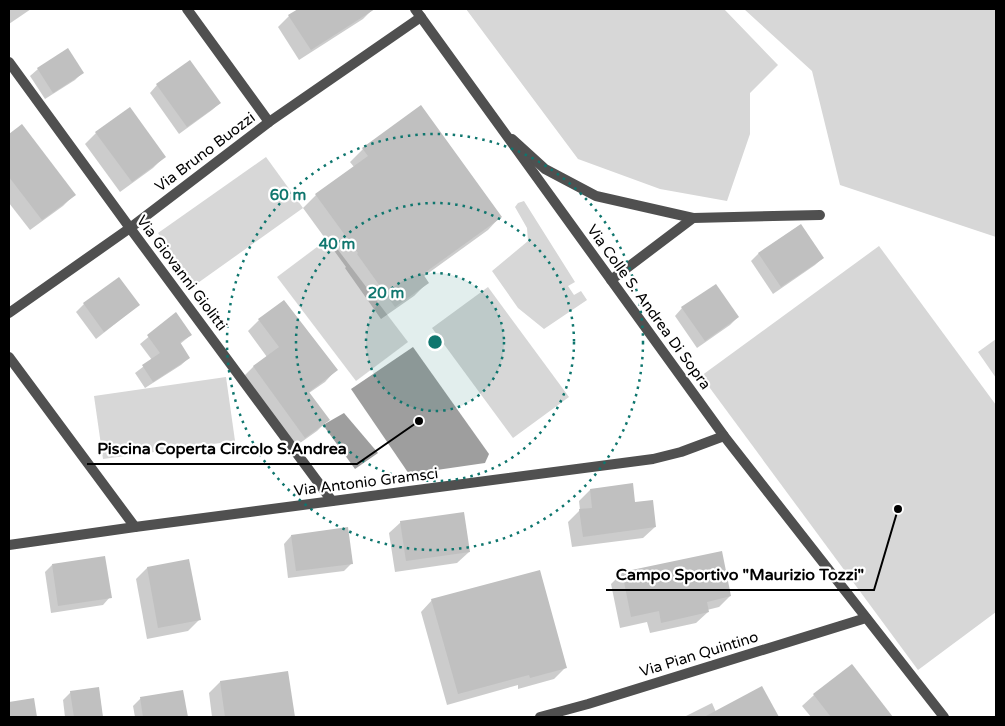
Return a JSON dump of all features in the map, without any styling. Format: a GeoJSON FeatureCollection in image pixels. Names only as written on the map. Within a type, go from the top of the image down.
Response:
{"type":"FeatureCollection","features":[{"type":"Feature","properties":{"kind":"street"},"geometry":{"type":"LineString","coordinates":[[187,9],[269,122]]}},
{"type":"Feature","properties":{"kind":"street","name":"Via Bruno Buozzi"},"geometry":{"type":"LineString","coordinates":[[9,313],[130,228],[269,122],[418,13]]}},
{"type":"Feature","properties":{"kind":"street","name":"Via Colle S. Andrea Di Sopra"},"geometry":{"type":"LineString","coordinates":[[418,13],[724,436],[944,717]]}},
{"type":"Feature","properties":{"kind":"street","name":"Via Giovanni Giolitti"},"geometry":{"type":"LineString","coordinates":[[9,62],[332,501]]}},
{"type":"Feature","properties":{"kind":"street"},"geometry":{"type":"LineString","coordinates":[[502,130],[545,169],[596,196],[693,218],[820,216]]}},
{"type":"Feature","properties":{"kind":"street"},"geometry":{"type":"LineString","coordinates":[[611,280],[693,218]]}},
{"type":"Feature","properties":{"kind":"street"},"geometry":{"type":"LineString","coordinates":[[9,356],[135,527]]}},
{"type":"Feature","properties":{"kind":"street","name":"Via Antonio Gramsci"},"geometry":{"type":"LineString","coordinates":[[9,545],[654,459],[681,452],[724,436]]}},
{"type":"Feature","properties":{"kind":"street","name":"Via Pian Quintino"},"geometry":{"type":"LineString","coordinates":[[540,717],[588,704],[866,618]]}},
{"type":"Feature","properties":{"kind":"shaded area"},"geometry":{"type":"Polygon","coordinates":[[[466,9],[724,9],[778,65],[750,93],[750,134],[727,201],[660,189],[578,159],[466,9]]]}},
{"type":"Feature","properties":{"kind":"shaded area"},"geometry":{"type":"Polygon","coordinates":[[[744,9],[996,9],[996,237],[840,185],[812,71],[744,9]]]}},
{"type":"Feature","properties":{"kind":"shaded area"},"geometry":{"type":"Polygon","coordinates":[[[266,157],[303,208],[195,285],[158,233],[266,157]]]}},
{"type":"Feature","properties":{"kind":"shaded area"},"geometry":{"type":"Polygon","coordinates":[[[524,201],[575,282],[568,286],[574,295],[581,291],[587,300],[544,329],[518,308],[492,271],[528,241],[527,228],[515,207],[518,203],[524,201]]]}},
{"type":"Feature","properties":{"kind":"shaded area"},"geometry":{"type":"Polygon","coordinates":[[[329,238],[408,342],[356,381],[277,277],[329,238]]]}},
{"type":"Feature","properties":{"kind":"shaded area"},"geometry":{"type":"Polygon","coordinates":[[[879,246],[996,405],[996,612],[918,670],[701,376],[879,246]]]}},
{"type":"Feature","properties":{"kind":"shaded area"},"geometry":{"type":"Polygon","coordinates":[[[488,287],[569,397],[513,438],[432,328],[488,287]]]}},
{"type":"Feature","properties":{"kind":"shaded area"},"geometry":{"type":"Polygon","coordinates":[[[996,339],[996,378],[978,352],[996,339]]]}},
{"type":"Feature","properties":{"kind":"shaded area"},"geometry":{"type":"Polygon","coordinates":[[[413,347],[489,454],[485,463],[409,474],[351,389],[413,347]]]}},
{"type":"Feature","properties":{"kind":"shaded area"},"geometry":{"type":"Polygon","coordinates":[[[226,377],[235,441],[103,459],[94,396],[226,377]]]}},
{"type":"Feature","properties":{"kind":"shaded area"},"geometry":{"type":"Polygon","coordinates":[[[344,413],[378,453],[355,469],[323,425],[344,413]]]}},
{"type":"Feature","properties":{"kind":"building"},"geometry":{"type":"Polygon","coordinates":[[[298,9],[375,9],[311,50],[288,15],[298,9]]]}},
{"type":"Feature","properties":{"kind":"building"},"geometry":{"type":"Polygon","coordinates":[[[68,48],[84,73],[53,93],[37,68],[68,48]]]}},
{"type":"Feature","properties":{"kind":"building"},"geometry":{"type":"Polygon","coordinates":[[[190,60],[221,103],[187,127],[156,84],[190,60]]]}},
{"type":"Feature","properties":{"kind":"building"},"geometry":{"type":"Polygon","coordinates":[[[421,105],[502,217],[423,274],[429,283],[395,307],[315,194],[368,156],[362,148],[421,105]]]}},
{"type":"Feature","properties":{"kind":"building"},"geometry":{"type":"Polygon","coordinates":[[[130,107],[166,157],[132,182],[95,132],[130,107]]]}},
{"type":"Feature","properties":{"kind":"building"},"geometry":{"type":"Polygon","coordinates":[[[22,124],[76,195],[42,220],[9,177],[9,134],[22,124]]]}},
{"type":"Feature","properties":{"kind":"building"},"geometry":{"type":"Polygon","coordinates":[[[801,224],[824,258],[781,287],[758,253],[801,224]]]}},
{"type":"Feature","properties":{"kind":"building"},"geometry":{"type":"Polygon","coordinates":[[[119,277],[140,305],[104,332],[83,303],[119,277]]]}},
{"type":"Feature","properties":{"kind":"building"},"geometry":{"type":"Polygon","coordinates":[[[716,284],[739,317],[705,341],[681,307],[716,284]]]}},
{"type":"Feature","properties":{"kind":"building"},"geometry":{"type":"Polygon","coordinates":[[[284,300],[338,370],[309,392],[330,420],[305,438],[253,366],[279,347],[258,319],[284,300]]]}},
{"type":"Feature","properties":{"kind":"building"},"geometry":{"type":"Polygon","coordinates":[[[176,312],[192,335],[180,342],[190,358],[153,382],[142,365],[160,353],[147,335],[176,312]]]}},
{"type":"Feature","properties":{"kind":"building"},"geometry":{"type":"Polygon","coordinates":[[[633,483],[635,502],[653,500],[656,527],[583,537],[579,509],[592,508],[590,489],[633,483]]]}},
{"type":"Feature","properties":{"kind":"building"},"geometry":{"type":"Polygon","coordinates":[[[464,512],[470,552],[406,561],[400,521],[464,512]]]}},
{"type":"Feature","properties":{"kind":"building"},"geometry":{"type":"Polygon","coordinates":[[[348,527],[353,564],[296,571],[291,535],[348,527]]]}},
{"type":"Feature","properties":{"kind":"building"},"geometry":{"type":"Polygon","coordinates":[[[722,551],[731,596],[707,602],[709,612],[661,623],[659,611],[631,617],[622,572],[722,551]]]}},
{"type":"Feature","properties":{"kind":"building"},"geometry":{"type":"Polygon","coordinates":[[[105,556],[112,598],[58,606],[52,564],[105,556]]]}},
{"type":"Feature","properties":{"kind":"building"},"geometry":{"type":"Polygon","coordinates":[[[189,559],[201,620],[158,628],[147,567],[189,559]]]}},
{"type":"Feature","properties":{"kind":"building"},"geometry":{"type":"Polygon","coordinates":[[[540,570],[567,668],[530,678],[529,675],[458,694],[431,599],[540,570]]]}},
{"type":"Feature","properties":{"kind":"building"},"geometry":{"type":"Polygon","coordinates":[[[852,664],[893,717],[831,717],[813,694],[852,664]]]}},
{"type":"Feature","properties":{"kind":"building"},"geometry":{"type":"Polygon","coordinates":[[[288,671],[295,717],[225,717],[220,681],[288,671]]]}},
{"type":"Feature","properties":{"kind":"building"},"geometry":{"type":"Polygon","coordinates":[[[762,686],[779,717],[704,717],[762,686]]]}},
{"type":"Feature","properties":{"kind":"building"},"geometry":{"type":"Polygon","coordinates":[[[99,687],[103,717],[74,717],[70,691],[99,687]]]}},
{"type":"Feature","properties":{"kind":"building"},"geometry":{"type":"Polygon","coordinates":[[[183,690],[188,717],[143,717],[140,697],[183,690]]]}},
{"type":"Feature","properties":{"kind":"building"},"geometry":{"type":"Polygon","coordinates":[[[34,698],[37,717],[9,717],[9,702],[34,698]]]}},
{"type":"Feature","properties":{"kind":"place","name":"Piscina Coperta Circolo S.Andrea"},"geometry":{"type":"Point","coordinates":[419,421]}},
{"type":"Feature","properties":{"kind":"place","name":"Campo Sportivo \"Maurizio Tozzi\""},"geometry":{"type":"Point","coordinates":[898,509]}}]}
